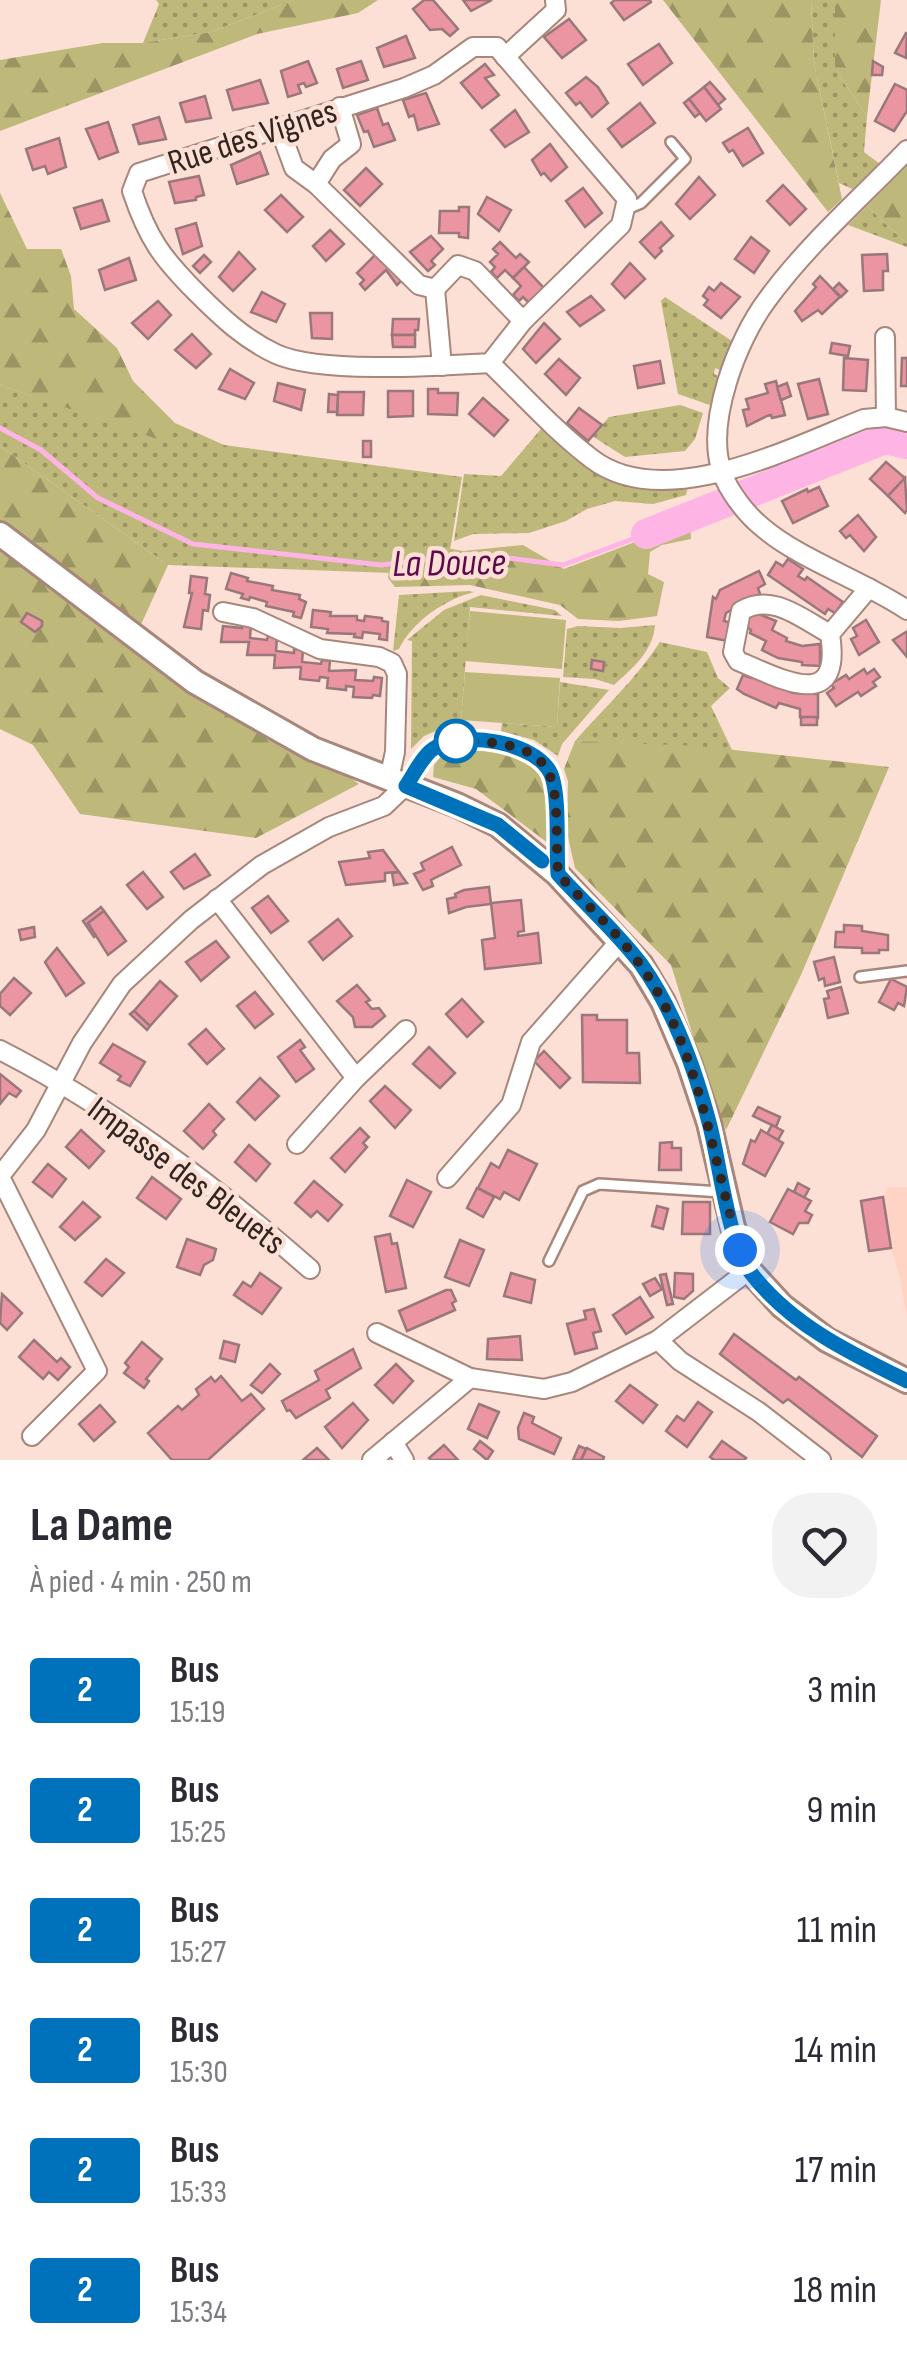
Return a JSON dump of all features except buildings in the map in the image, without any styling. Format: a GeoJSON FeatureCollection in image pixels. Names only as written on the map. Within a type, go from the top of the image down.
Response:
{"type":"FeatureCollection","features":[{"type":"Feature","properties":{"kind":"street"},"geometry":{"type":"LineString","coordinates":[[555,0],[556,10],[505,57],[627,200],[621,225],[523,321],[490,363],[594,461],[634,478],[656,480],[722,472],[864,419],[886,417],[907,422]]}},
{"type":"Feature","properties":{"kind":"street","name":"Rue des Vignes"},"geometry":{"type":"LineString","coordinates":[[490,363],[336,365],[279,355],[233,329],[167,263],[145,231],[132,192],[139,173],[404,88],[434,75],[473,46],[497,47],[505,57]]}},
{"type":"Feature","properties":{"kind":"street"},"geometry":{"type":"LineString","coordinates":[[316,184],[332,159],[351,144],[340,107]]}},
{"type":"Feature","properties":{"kind":"street"},"geometry":{"type":"LineString","coordinates":[[279,127],[294,168],[316,184],[419,285],[435,289]]}},
{"type":"Feature","properties":{"kind":"street"},"geometry":{"type":"LineString","coordinates":[[907,150],[766,301],[725,388],[718,434],[722,472],[759,526],[907,610]]}},
{"type":"Feature","properties":{"kind":"street"},"geometry":{"type":"LineString","coordinates":[[442,366],[435,289],[458,265],[474,272],[523,321]]}},
{"type":"Feature","properties":{"kind":"street"},"geometry":{"type":"LineString","coordinates":[[885,337],[886,417]]}},
{"type":"Feature","properties":{"kind":"street"},"geometry":{"type":"LineString","coordinates":[[0,534],[195,682],[314,749],[498,825],[558,874],[641,965],[663,1002],[690,1063],[749,1270],[782,1306],[827,1340],[907,1381]]}},
{"type":"Feature","properties":{"kind":"street"},"geometry":{"type":"LineString","coordinates":[[830,634],[783,608],[765,602],[752,604],[742,610],[733,652],[738,661],[767,673],[797,684],[814,684],[827,675],[834,662],[830,634],[869,588]]}},
{"type":"Feature","properties":{"kind":"street"},"geometry":{"type":"LineString","coordinates":[[32,1436],[97,1371],[0,1177],[36,1130],[82,1043],[122,984],[217,899],[262,865],[329,827],[384,806],[398,782],[397,674],[392,663],[379,656],[320,649],[254,618],[223,612]]}},
{"type":"Feature","properties":{"kind":"street"},"geometry":{"type":"LineString","coordinates":[[217,899],[356,1078]]}},
{"type":"Feature","properties":{"kind":"street"},"geometry":{"type":"LineString","coordinates":[[447,1178],[511,1105],[531,1042],[620,941]]}},
{"type":"Feature","properties":{"kind":"street"},"geometry":{"type":"LineString","coordinates":[[298,1144],[356,1078],[406,1030]]}},
{"type":"Feature","properties":{"kind":"street","name":"Impasse des Bleuets"},"geometry":{"type":"LineString","coordinates":[[0,1050],[62,1082],[211,1185],[310,1269]]}},
{"type":"Feature","properties":{"kind":"street"},"geometry":{"type":"LineString","coordinates":[[377,1332],[470,1378],[544,1390],[572,1382],[658,1340],[749,1270]]}},
{"type":"Feature","properties":{"kind":"street"},"geometry":{"type":"LineString","coordinates":[[658,1340],[680,1361],[759,1412],[820,1460]]}},
{"type":"Feature","properties":{"kind":"street"},"geometry":{"type":"LineString","coordinates":[[372,1460],[470,1378]]}},
{"type":"Feature","properties":{"kind":"street"},"geometry":{"type":"LineString","coordinates":[[392,1442],[404,1460]]}},
{"type":"Feature","properties":{"kind":"lane"},"geometry":{"type":"LineString","coordinates":[[625,210],[640,202],[686,160],[671,142]]}},
{"type":"Feature","properties":{"kind":"lane"},"geometry":{"type":"LineString","coordinates":[[398,782],[440,745],[494,742],[527,749],[542,760],[552,776],[558,874]]}},
{"type":"Feature","properties":{"kind":"lane"},"geometry":{"type":"LineString","coordinates":[[860,976],[907,971]]}},
{"type":"Feature","properties":{"kind":"lane"},"geometry":{"type":"LineString","coordinates":[[549,1260],[583,1192],[598,1184],[724,1193]]}},
{"type":"Feature","properties":{"kind":"shaded area"},"geometry":{"type":"Polygon","coordinates":[[[888,1187],[907,1187],[907,1319],[891,1248],[869,1251],[861,1201],[883,1197],[888,1187]]]}},
{"type":"Feature","properties":{"kind":"green space"},"geometry":{"type":"Polygon","coordinates":[[[156,0],[294,0],[211,32],[143,43],[159,4],[156,0]]]}},
{"type":"Feature","properties":{"kind":"green space"},"geometry":{"type":"Polygon","coordinates":[[[294,0],[378,0],[358,13],[257,34],[0,131],[0,60],[103,43],[143,43],[211,32],[294,0]]]}},
{"type":"Feature","properties":{"kind":"green space"},"geometry":{"type":"Polygon","coordinates":[[[663,0],[811,0],[814,63],[842,199],[828,212],[663,0]]]}},
{"type":"Feature","properties":{"kind":"green space"},"geometry":{"type":"Polygon","coordinates":[[[811,0],[835,0],[835,70],[867,116],[864,152],[880,164],[852,189],[839,183],[814,63],[811,0]]]}},
{"type":"Feature","properties":{"kind":"green space"},"geometry":{"type":"Polygon","coordinates":[[[835,0],[881,0],[867,116],[835,70],[835,0]]]}},
{"type":"Feature","properties":{"kind":"green space"},"geometry":{"type":"Polygon","coordinates":[[[907,166],[907,244],[867,206],[907,166]]]}},
{"type":"Feature","properties":{"kind":"green space"},"geometry":{"type":"Polygon","coordinates":[[[0,193],[27,249],[61,249],[71,276],[74,309],[117,348],[133,381],[175,423],[160,440],[0,385],[0,193]]]}},
{"type":"Feature","properties":{"kind":"green space"},"geometry":{"type":"Polygon","coordinates":[[[867,206],[907,244],[907,247],[848,225],[867,206]]]}},
{"type":"Feature","properties":{"kind":"green space"},"geometry":{"type":"Polygon","coordinates":[[[665,297],[732,341],[720,370],[715,368],[714,374],[718,376],[710,405],[678,394],[661,301],[665,297]]]}},
{"type":"Feature","properties":{"kind":"green space"},"geometry":{"type":"Polygon","coordinates":[[[0,385],[160,439],[175,423],[224,445],[462,477],[446,575],[168,565],[0,446],[0,385]]]}},
{"type":"Feature","properties":{"kind":"green space"},"geometry":{"type":"Polygon","coordinates":[[[680,405],[703,413],[695,439],[685,451],[625,457],[592,436],[609,417],[680,405]]]}},
{"type":"Feature","properties":{"kind":"green space"},"geometry":{"type":"Polygon","coordinates":[[[541,429],[608,476],[643,486],[688,486],[686,495],[653,504],[615,501],[529,533],[473,534],[454,541],[464,474],[501,476],[541,429]]]}},
{"type":"Feature","properties":{"kind":"green space"},"geometry":{"type":"Polygon","coordinates":[[[0,446],[168,565],[139,629],[359,784],[256,838],[80,814],[33,745],[0,729],[0,446]]]}},
{"type":"Feature","properties":{"kind":"green space"},"geometry":{"type":"Polygon","coordinates":[[[690,521],[691,539],[662,545],[650,552],[648,574],[664,582],[657,616],[619,621],[578,619],[560,605],[470,585],[395,587],[388,578],[390,559],[407,550],[431,545],[463,551],[523,545],[564,569],[690,521]]]}},
{"type":"Feature","properties":{"kind":"green space"},"geometry":{"type":"Polygon","coordinates":[[[474,592],[430,613],[393,651],[399,595],[474,592]]]}},
{"type":"Feature","properties":{"kind":"green space"},"geometry":{"type":"Polygon","coordinates":[[[481,595],[555,610],[562,616],[470,607],[461,720],[424,736],[411,749],[412,641],[407,640],[444,610],[481,595]]]}},
{"type":"Feature","properties":{"kind":"green space"},"geometry":{"type":"Polygon","coordinates":[[[470,611],[566,620],[562,669],[465,661],[470,611]]]}},
{"type":"Feature","properties":{"kind":"green space"},"geometry":{"type":"Polygon","coordinates":[[[655,625],[646,651],[614,685],[563,677],[567,629],[655,625]]]}},
{"type":"Feature","properties":{"kind":"green space"},"geometry":{"type":"Polygon","coordinates":[[[660,642],[707,652],[718,678],[730,688],[711,706],[732,750],[575,741],[630,681],[660,642]]]}},
{"type":"Feature","properties":{"kind":"green space"},"geometry":{"type":"Polygon","coordinates":[[[465,672],[560,678],[557,727],[461,720],[465,672]]]}},
{"type":"Feature","properties":{"kind":"green space"},"geometry":{"type":"Polygon","coordinates":[[[560,682],[609,690],[562,744],[558,756],[534,740],[501,731],[502,723],[557,727],[560,682]]]}},
{"type":"Feature","properties":{"kind":"green space"},"geometry":{"type":"Polygon","coordinates":[[[575,741],[698,746],[889,767],[801,975],[726,1130],[671,965],[575,868],[567,833],[568,781],[564,769],[575,741]]]}},
{"type":"Feature","properties":{"kind":"green space"},"geometry":{"type":"Polygon","coordinates":[[[487,747],[526,759],[544,777],[549,804],[548,843],[476,789],[433,777],[434,765],[445,751],[487,747]]]}},
{"type":"Feature","properties":{"kind":"waterway","name":"La Douce"},"geometry":{"type":"LineString","coordinates":[[0,428],[41,450],[98,498],[193,544],[381,565],[476,554],[563,565],[646,534]]}},
{"type":"Feature","properties":{"kind":"waterway","name":"La Douce"},"geometry":{"type":"LineString","coordinates":[[646,534],[885,439],[907,444]]}},
{"type":"Feature","properties":{"kind":"bus line","name":"2"},"geometry":{"type":"LineString","coordinates":[[542,861],[498,825],[406,786],[430,751],[458,741],[494,742],[527,749],[542,760],[556,793],[558,874],[641,965],[663,1002],[690,1063],[733,1227],[749,1270],[782,1306],[827,1340],[907,1381]]}},
{"type":"Feature","properties":{"kind":"route"},"geometry":{"type":"LineString","coordinates":[[456,741],[494,742],[527,749],[548,768],[556,793],[558,874],[641,965],[663,1002],[690,1063],[709,1124],[740,1250]]}}]}
